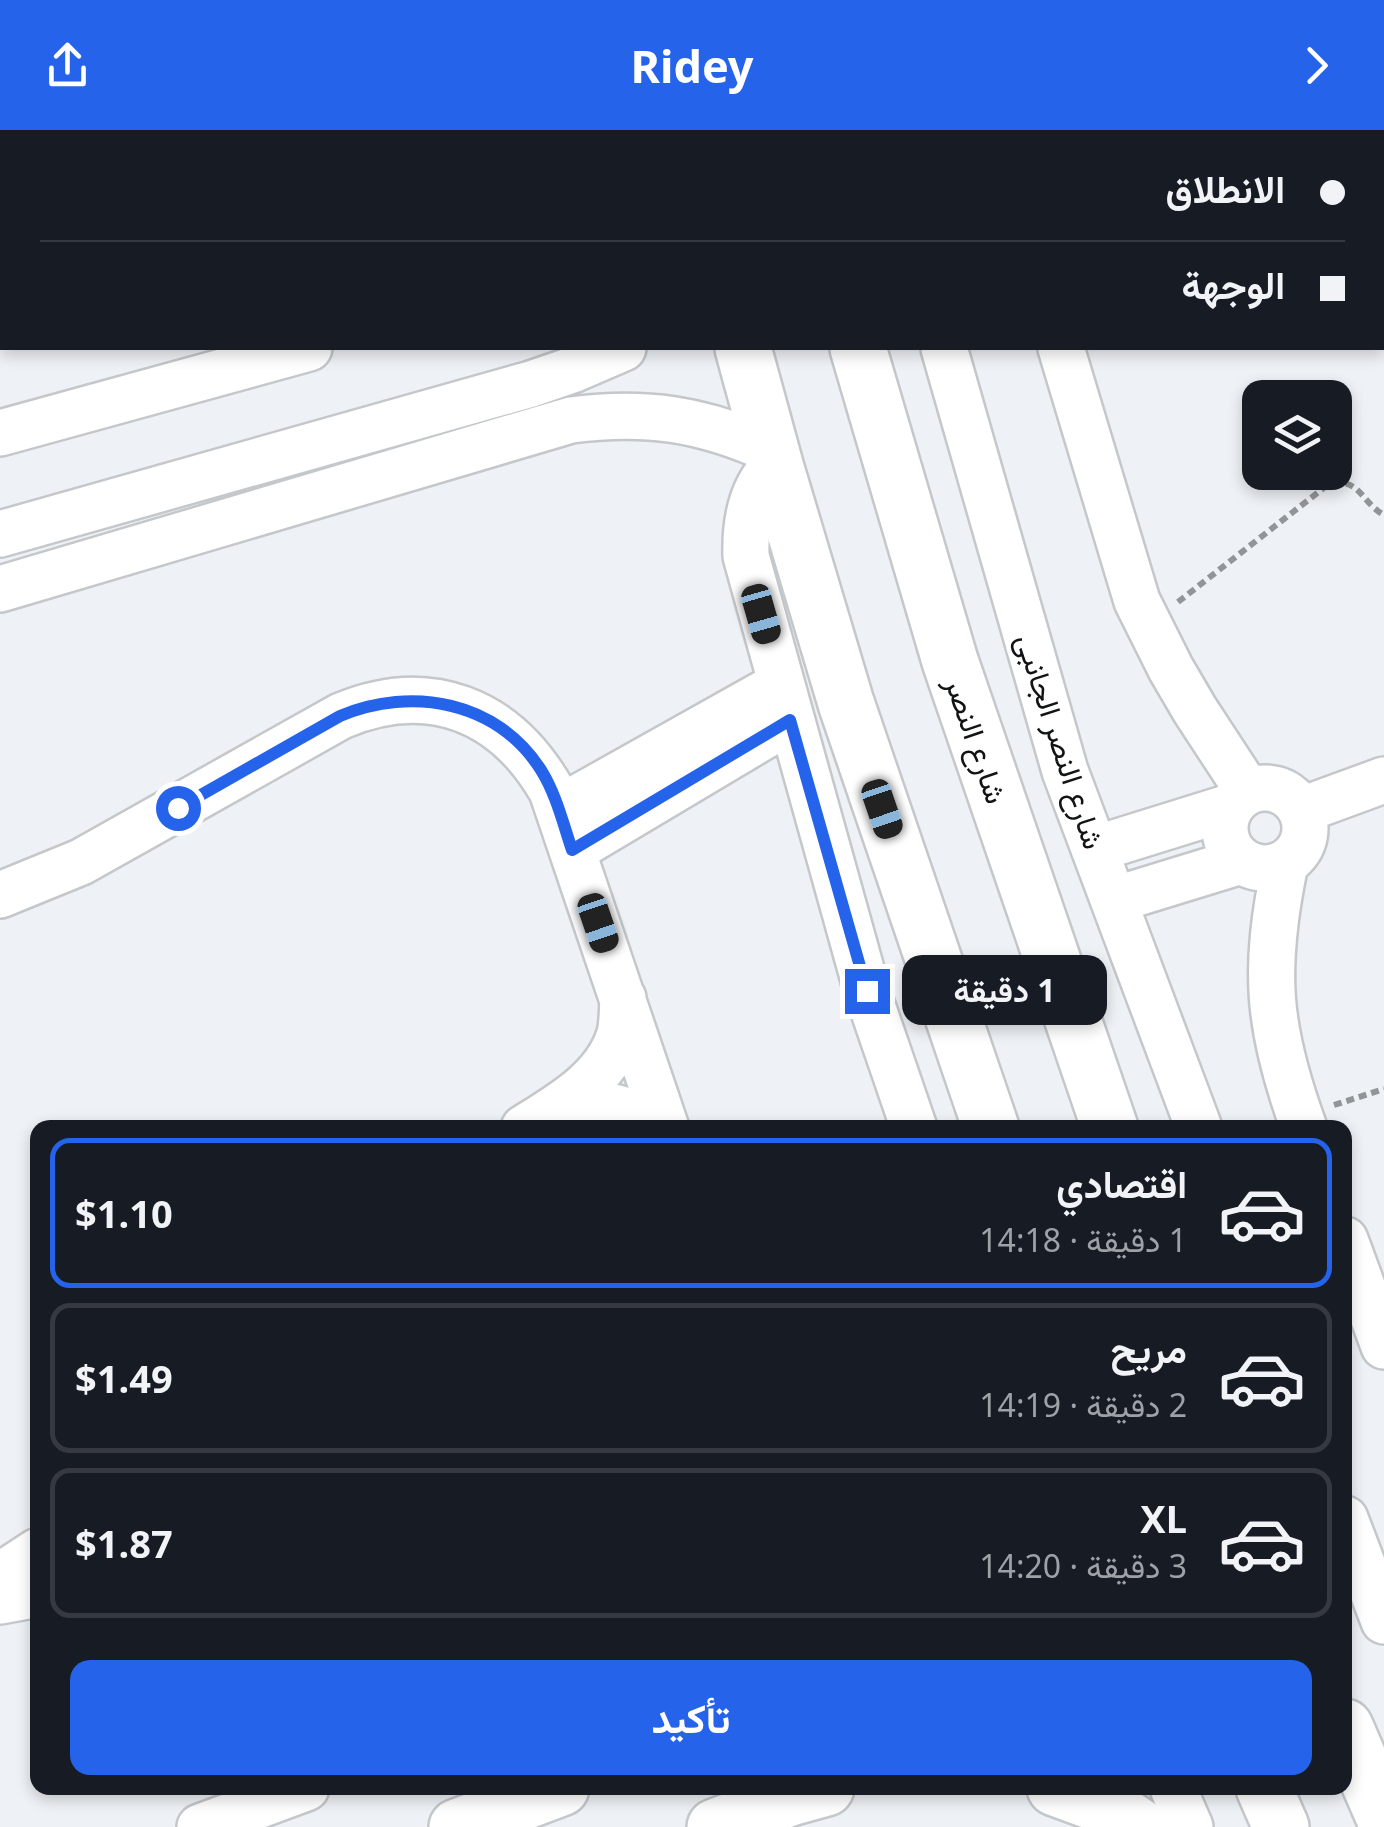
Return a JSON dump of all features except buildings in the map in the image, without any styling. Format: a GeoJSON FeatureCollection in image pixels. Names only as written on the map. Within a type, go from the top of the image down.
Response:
{"type":"FeatureCollection","features":[{"type":"Feature","properties":{"kind":"main road"},"geometry":{"type":"LineString","coordinates":[[744,350],[846,703],[988,1120]]}},
{"type":"Feature","properties":{"kind":"main road","name":"شارع النصر"},"geometry":{"type":"LineString","coordinates":[[859,350],[950,661],[1107,1120]]}},
{"type":"Feature","properties":{"kind":"main road"},"geometry":{"type":"LineString","coordinates":[[1352,1743],[1384,1817]]}},
{"type":"Feature","properties":{"kind":"main road"},"geometry":{"type":"LineString","coordinates":[[458,1827],[531,1795]]}},
{"type":"Feature","properties":{"kind":"main road"},"geometry":{"type":"LineString","coordinates":[[714,1827],[801,1795]]}},
{"type":"Feature","properties":{"kind":"main road"},"geometry":{"type":"LineString","coordinates":[[1074,1795],[1115,1810],[1140,1827]]}},
{"type":"Feature","properties":{"kind":"main road"},"geometry":{"type":"LineString","coordinates":[[1267,1795],[1281,1827]]}},
{"type":"Feature","properties":{"kind":"street"},"geometry":{"type":"LineString","coordinates":[[0,432],[302,350]]}},
{"type":"Feature","properties":{"kind":"street"},"geometry":{"type":"LineString","coordinates":[[0,534],[532,384],[618,350]]}},
{"type":"Feature","properties":{"kind":"street","name":"شارع النصر الجانبى"},"geometry":{"type":"LineString","coordinates":[[945,350],[1065,771],[1196,1120]]}},
{"type":"Feature","properties":{"kind":"street"},"geometry":{"type":"LineString","coordinates":[[1062,350],[1137,602],[1239,799]]}},
{"type":"Feature","properties":{"kind":"street"},"geometry":{"type":"LineString","coordinates":[[0,590],[538,428],[605,415],[639,414],[707,425],[740,436],[773,458],[749,512],[746,545],[751,578],[867,991],[911,1120]]}},
{"type":"Feature","properties":{"kind":"street"},"geometry":{"type":"LineString","coordinates":[[314,447],[331,490]]}},
{"type":"Feature","properties":{"kind":"street"},"geometry":{"type":"LineString","coordinates":[[0,895],[82,862],[340,716],[362,707],[409,700],[456,707],[480,716],[523,747],[552,791],[663,1120]]}},
{"type":"Feature","properties":{"kind":"street"},"geometry":{"type":"LineString","coordinates":[[566,829],[786,702]]}},
{"type":"Feature","properties":{"kind":"street"},"geometry":{"type":"LineString","coordinates":[[1302,810],[1384,780]]}},
{"type":"Feature","properties":{"kind":"street"},"geometry":{"type":"LineString","coordinates":[[1095,849],[1239,799],[1258,788],[1278,790],[1296,801],[1302,810],[1306,834],[1295,856],[1114,900]]}},
{"type":"Feature","properties":{"kind":"street"},"geometry":{"type":"LineString","coordinates":[[1239,799],[1225,820],[1231,850],[1263,862]]}},
{"type":"Feature","properties":{"kind":"street"},"geometry":{"type":"LineString","coordinates":[[1263,862],[1276,909],[1270,953],[1276,1041],[1301,1120]]}},
{"type":"Feature","properties":{"kind":"street"},"geometry":{"type":"LineString","coordinates":[[536,1120],[603,1070],[620,1035],[623,996]]}},
{"type":"Feature","properties":{"kind":"street"},"geometry":{"type":"LineString","coordinates":[[540,1120],[574,1106],[610,1105],[644,1120]]}},
{"type":"Feature","properties":{"kind":"street"},"geometry":{"type":"LineString","coordinates":[[1352,1259],[1384,1346]]}},
{"type":"Feature","properties":{"kind":"street"},"geometry":{"type":"LineString","coordinates":[[1352,1537],[1384,1621]]}},
{"type":"Feature","properties":{"kind":"street"},"geometry":{"type":"LineString","coordinates":[[0,1576],[30,1556]]}},
{"type":"Feature","properties":{"kind":"street"},"geometry":{"type":"LineString","coordinates":[[0,1601],[30,1595]]}},
{"type":"Feature","properties":{"kind":"street"},"geometry":{"type":"LineString","coordinates":[[200,1827],[272,1795]]}},
{"type":"Feature","properties":{"kind":"street"},"geometry":{"type":"LineString","coordinates":[[1176,1795],[1190,1827]]}},
{"type":"Feature","properties":{"kind":"path"},"geometry":{"type":"LineString","coordinates":[[1149,626],[1325,487],[1351,485],[1384,515]]}},
{"type":"Feature","properties":{"kind":"path"},"geometry":{"type":"LineString","coordinates":[[1307,1120],[1384,1090]]}},
{"type":"Feature","properties":{"kind":"route"},"geometry":{"type":"LineString","coordinates":[[178,808],[340,716],[385,702],[433,702],[480,716],[523,747],[552,791],[572,850],[790,720],[867,991]]}}]}
